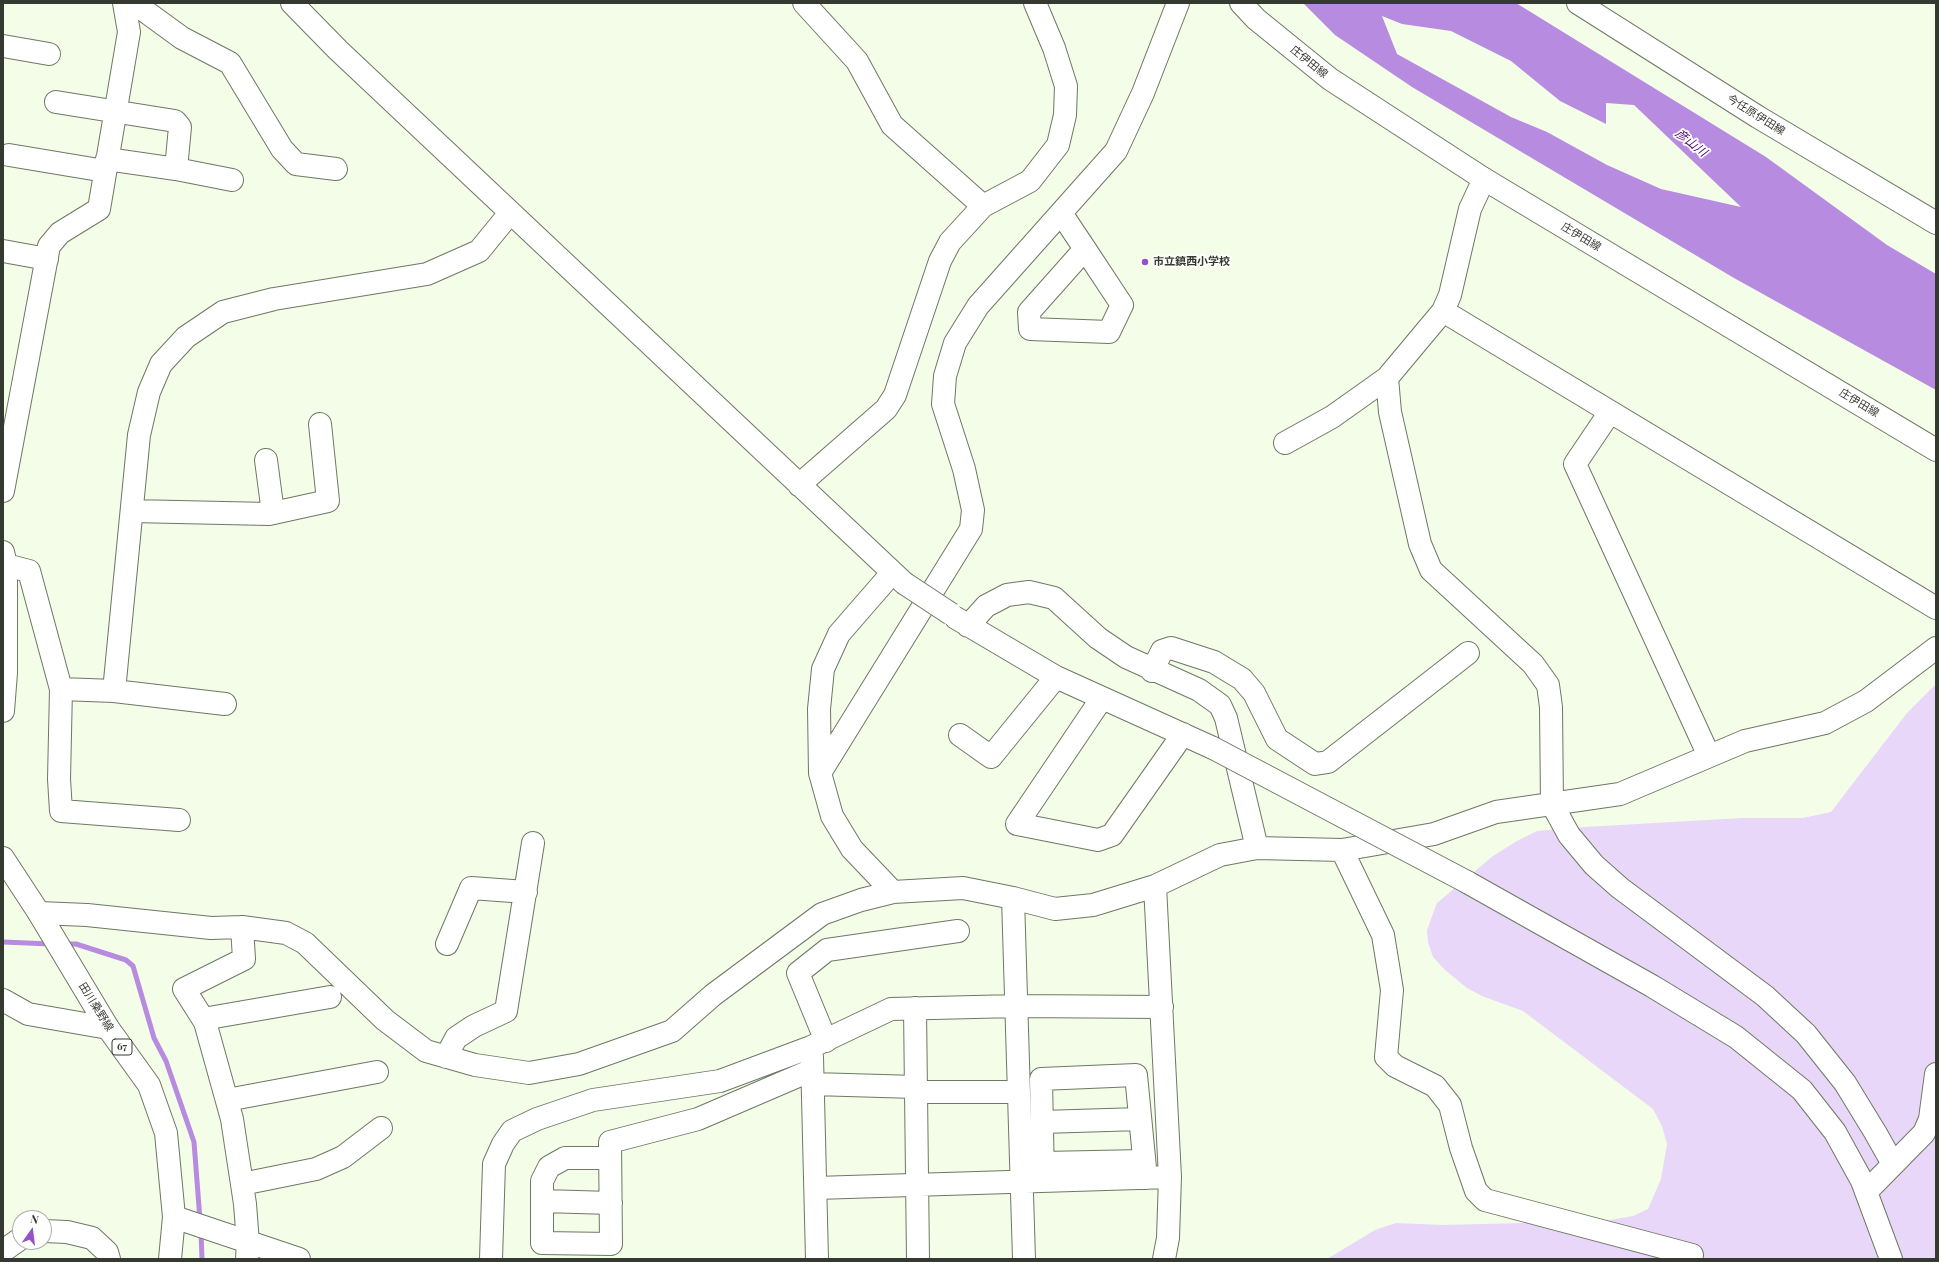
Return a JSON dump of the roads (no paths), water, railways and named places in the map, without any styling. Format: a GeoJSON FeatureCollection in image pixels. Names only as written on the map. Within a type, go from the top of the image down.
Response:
{"type":"FeatureCollection","features":[{"type":"Feature","properties":{"kind":"street"},"geometry":{"type":"LineString","coordinates":[[3,491],[5,467],[49,246],[60,233],[99,209],[129,32],[124,3]]}},
{"type":"Feature","properties":{"kind":"street"},"geometry":{"type":"LineString","coordinates":[[134,3],[182,38],[230,63],[282,149],[296,164],[336,169]]}},
{"type":"Feature","properties":{"kind":"street"},"geometry":{"type":"LineString","coordinates":[[292,3],[338,50],[898,578],[959,620],[1056,677],[1213,748],[1467,882],[1652,986],[1736,1037],[1802,1090],[1834,1132],[1862,1181],[1891,1259]]}},
{"type":"Feature","properties":{"kind":"street"},"geometry":{"type":"LineString","coordinates":[[804,3],[857,61],[892,125],[983,206]]}},
{"type":"Feature","properties":{"kind":"street"},"geometry":{"type":"LineString","coordinates":[[799,485],[886,409],[895,395],[940,261],[950,242],[983,206],[1030,181],[1058,145],[1065,115],[1066,86],[1054,48],[1035,3]]}},
{"type":"Feature","properties":{"kind":"street"},"geometry":{"type":"LineString","coordinates":[[820,773],[971,529],[973,510],[964,469],[943,404],[945,376],[955,343],[978,306],[1116,151],[1143,93],[1178,3]]}},
{"type":"Feature","properties":{"kind":"street","name":"庄伊田線"},"geometry":{"type":"LineString","coordinates":[[1241,3],[1256,19],[1330,79],[1484,179],[1936,450]]}},
{"type":"Feature","properties":{"kind":"street","name":"今任原伊田線"},"geometry":{"type":"LineString","coordinates":[[1578,3],[1758,117],[1936,223]]}},
{"type":"Feature","properties":{"kind":"street"},"geometry":{"type":"LineString","coordinates":[[3,46],[49,54]]}},
{"type":"Feature","properties":{"kind":"street"},"geometry":{"type":"LineString","coordinates":[[56,102],[175,122],[180,127],[176,169]]}},
{"type":"Feature","properties":{"kind":"street"},"geometry":{"type":"LineString","coordinates":[[9,155],[106,165],[176,169],[232,180]]}},
{"type":"Feature","properties":{"kind":"street"},"geometry":{"type":"LineString","coordinates":[[1285,443],[1332,417],[1387,378],[1443,311],[1450,295],[1470,209],[1484,179]]}},
{"type":"Feature","properties":{"kind":"street"},"geometry":{"type":"LineString","coordinates":[[114,692],[139,435],[149,392],[161,364],[186,336],[223,312],[274,299],[427,274],[479,251],[510,213]]}},
{"type":"Feature","properties":{"kind":"street"},"geometry":{"type":"LineString","coordinates":[[1061,213],[1085,249],[1122,305],[1109,332],[1030,329],[1029,312],[1085,249]]}},
{"type":"Feature","properties":{"kind":"street"},"geometry":{"type":"LineString","coordinates":[[3,251],[47,259]]}},
{"type":"Feature","properties":{"kind":"street"},"geometry":{"type":"LineString","coordinates":[[1443,311],[1936,608]]}},
{"type":"Feature","properties":{"kind":"street"},"geometry":{"type":"LineString","coordinates":[[1387,378],[1390,412],[1420,544],[1431,570],[1533,664],[1548,685],[1551,707],[1552,804],[1569,836],[1604,874],[1620,888],[1765,996],[1806,1034],[1845,1083],[1893,1164]]}},
{"type":"Feature","properties":{"kind":"street"},"geometry":{"type":"LineString","coordinates":[[1610,412],[1575,464],[1709,756]]}},
{"type":"Feature","properties":{"kind":"street"},"geometry":{"type":"LineString","coordinates":[[132,511],[273,513],[328,500],[320,424]]}},
{"type":"Feature","properties":{"kind":"street"},"geometry":{"type":"LineString","coordinates":[[266,460],[273,513]]}},
{"type":"Feature","properties":{"kind":"street"},"geometry":{"type":"LineString","coordinates":[[3,711],[6,673],[5,558],[29,571],[61,689],[59,779],[61,811],[179,820]]}},
{"type":"Feature","properties":{"kind":"street"},"geometry":{"type":"LineString","coordinates":[[893,892],[852,849],[832,816],[820,773],[819,709],[823,668],[839,634],[898,578]]}},
{"type":"Feature","properties":{"kind":"street"},"geometry":{"type":"LineString","coordinates":[[959,620],[1007,595],[1029,592],[1054,598],[1098,638],[1126,657],[1199,690],[1220,705],[1226,718],[1257,848]]}},
{"type":"Feature","properties":{"kind":"street"},"geometry":{"type":"LineString","coordinates":[[1152,670],[1162,652],[1171,648],[1214,662],[1242,679],[1254,693],[1278,739],[1315,764],[1328,762],[1468,653]]}},
{"type":"Feature","properties":{"kind":"street"},"geometry":{"type":"LineString","coordinates":[[39,913],[211,928],[242,927],[286,933],[305,943],[385,1020],[426,1051],[475,1065],[528,1073],[578,1064],[672,1031],[713,995],[822,914],[861,900],[893,892],[963,888],[1013,898],[1056,909],[1094,906],[1155,886],[1220,855],[1257,848],[1342,850],[1434,834],[1496,812],[1620,794],[1745,741],[1825,723],[1866,701],[1936,648]]}},
{"type":"Feature","properties":{"kind":"street"},"geometry":{"type":"LineString","coordinates":[[960,735],[991,758],[1056,677]]}},
{"type":"Feature","properties":{"kind":"street"},"geometry":{"type":"LineString","coordinates":[[61,689],[114,692],[225,704]]}},
{"type":"Feature","properties":{"kind":"street"},"geometry":{"type":"LineString","coordinates":[[1102,698],[1017,824],[1098,840],[1112,835],[1183,734]]}},
{"type":"Feature","properties":{"kind":"street"},"geometry":{"type":"LineString","coordinates":[[446,1057],[456,1038],[474,1026],[506,1011],[533,844]]}},
{"type":"Feature","properties":{"kind":"street"},"geometry":{"type":"LineString","coordinates":[[1342,850],[1383,936],[1392,990],[1386,1058],[1395,1066],[1435,1086],[1450,1105],[1461,1148],[1476,1190],[1485,1200],[1692,1255]]}},
{"type":"Feature","properties":{"kind":"street","name":"田川桑野線"},"geometry":{"type":"LineString","coordinates":[[3,858],[39,913],[108,1028],[149,1085],[166,1133],[174,1217],[170,1259]]}},
{"type":"Feature","properties":{"kind":"street"},"geometry":{"type":"LineString","coordinates":[[1155,886],[1170,1177],[1168,1238],[1164,1259]]}},
{"type":"Feature","properties":{"kind":"street"},"geometry":{"type":"LineString","coordinates":[[447,944],[471,888],[526,892]]}},
{"type":"Feature","properties":{"kind":"street"},"geometry":{"type":"LineString","coordinates":[[1013,898],[1024,1259]]}},
{"type":"Feature","properties":{"kind":"street"},"geometry":{"type":"LineString","coordinates":[[242,927],[244,959],[184,990],[203,1019],[232,1119],[242,1184],[248,1251]]}},
{"type":"Feature","properties":{"kind":"street"},"geometry":{"type":"LineString","coordinates":[[817,1259],[812,1077],[819,1044],[798,973],[827,950],[958,931]]}},
{"type":"Feature","properties":{"kind":"street"},"geometry":{"type":"LineString","coordinates":[[203,1019],[330,997]]}},
{"type":"Feature","properties":{"kind":"street"},"geometry":{"type":"LineString","coordinates":[[3,1000],[28,1014],[108,1028]]}},
{"type":"Feature","properties":{"kind":"street"},"geometry":{"type":"LineString","coordinates":[[491,1259],[494,1164],[503,1144],[512,1131],[537,1119],[593,1100],[720,1081],[819,1044],[891,1009],[1016,1006],[1162,1007]]}},
{"type":"Feature","properties":{"kind":"street"},"geometry":{"type":"LineString","coordinates":[[915,1008],[918,1259]]}},
{"type":"Feature","properties":{"kind":"street"},"geometry":{"type":"LineString","coordinates":[[227,1100],[377,1072]]}},
{"type":"Feature","properties":{"kind":"street"},"geometry":{"type":"LineString","coordinates":[[1866,1192],[1924,1132],[1930,1118],[1936,1074]]}},
{"type":"Feature","properties":{"kind":"street"},"geometry":{"type":"LineString","coordinates":[[1043,1172],[1041,1079],[1136,1075],[1145,1170]]}},
{"type":"Feature","properties":{"kind":"street"},"geometry":{"type":"LineString","coordinates":[[610,1158],[565,1158],[549,1167],[542,1181],[542,1243],[612,1244],[610,1142],[698,1119],[812,1077],[916,1090],[1019,1092]]}},
{"type":"Feature","properties":{"kind":"street"},"geometry":{"type":"LineString","coordinates":[[1042,1122],[1140,1119]]}},
{"type":"Feature","properties":{"kind":"street"},"geometry":{"type":"LineString","coordinates":[[242,1184],[316,1169],[343,1157],[381,1128]]}},
{"type":"Feature","properties":{"kind":"street"},"geometry":{"type":"LineString","coordinates":[[816,1188],[1022,1182],[1043,1172],[1145,1170],[1170,1177]]}},
{"type":"Feature","properties":{"kind":"street"},"geometry":{"type":"LineString","coordinates":[[542,1201],[611,1203]]}},
{"type":"Feature","properties":{"kind":"street"},"geometry":{"type":"LineString","coordinates":[[174,1217],[248,1251],[298,1259]]}},
{"type":"Feature","properties":{"kind":"street"},"geometry":{"type":"LineString","coordinates":[[52,1231],[67,1232],[92,1238],[107,1252],[109,1259]]}},
{"type":"Feature","properties":{"kind":"street"},"geometry":{"type":"LineString","coordinates":[[3,1251],[12,1245]]}},
{"type":"Feature","properties":{"kind":"water","name":"彦山川"},"geometry":{"type":"Polygon","coordinates":[[[1303,3],[1516,3],[1766,157],[1887,245],[1936,274],[1936,390],[1734,278],[1412,87],[1335,35],[1303,3]],[[1382,16],[1397,54],[1511,117],[1547,132],[1607,165],[1661,189],[1741,207],[1634,105],[1606,103],[1606,124],[1560,101],[1511,61],[1451,31],[1402,24],[1382,16]]]}},
{"type":"Feature","properties":{"kind":"waterway"},"geometry":{"type":"LineString","coordinates":[[3,942],[51,944]]}},
{"type":"Feature","properties":{"kind":"waterway"},"geometry":{"type":"LineString","coordinates":[[65,944],[76,944],[126,960],[133,966],[154,1038],[166,1061],[194,1142],[200,1220]]}},
{"type":"Feature","properties":{"kind":"waterway"},"geometry":{"type":"LineString","coordinates":[[201,1232],[202,1259]]}},
{"type":"Feature","properties":{"kind":"place","name":"市立鎮西小学校"},"geometry":{"type":"Point","coordinates":[1145,262]}}]}
